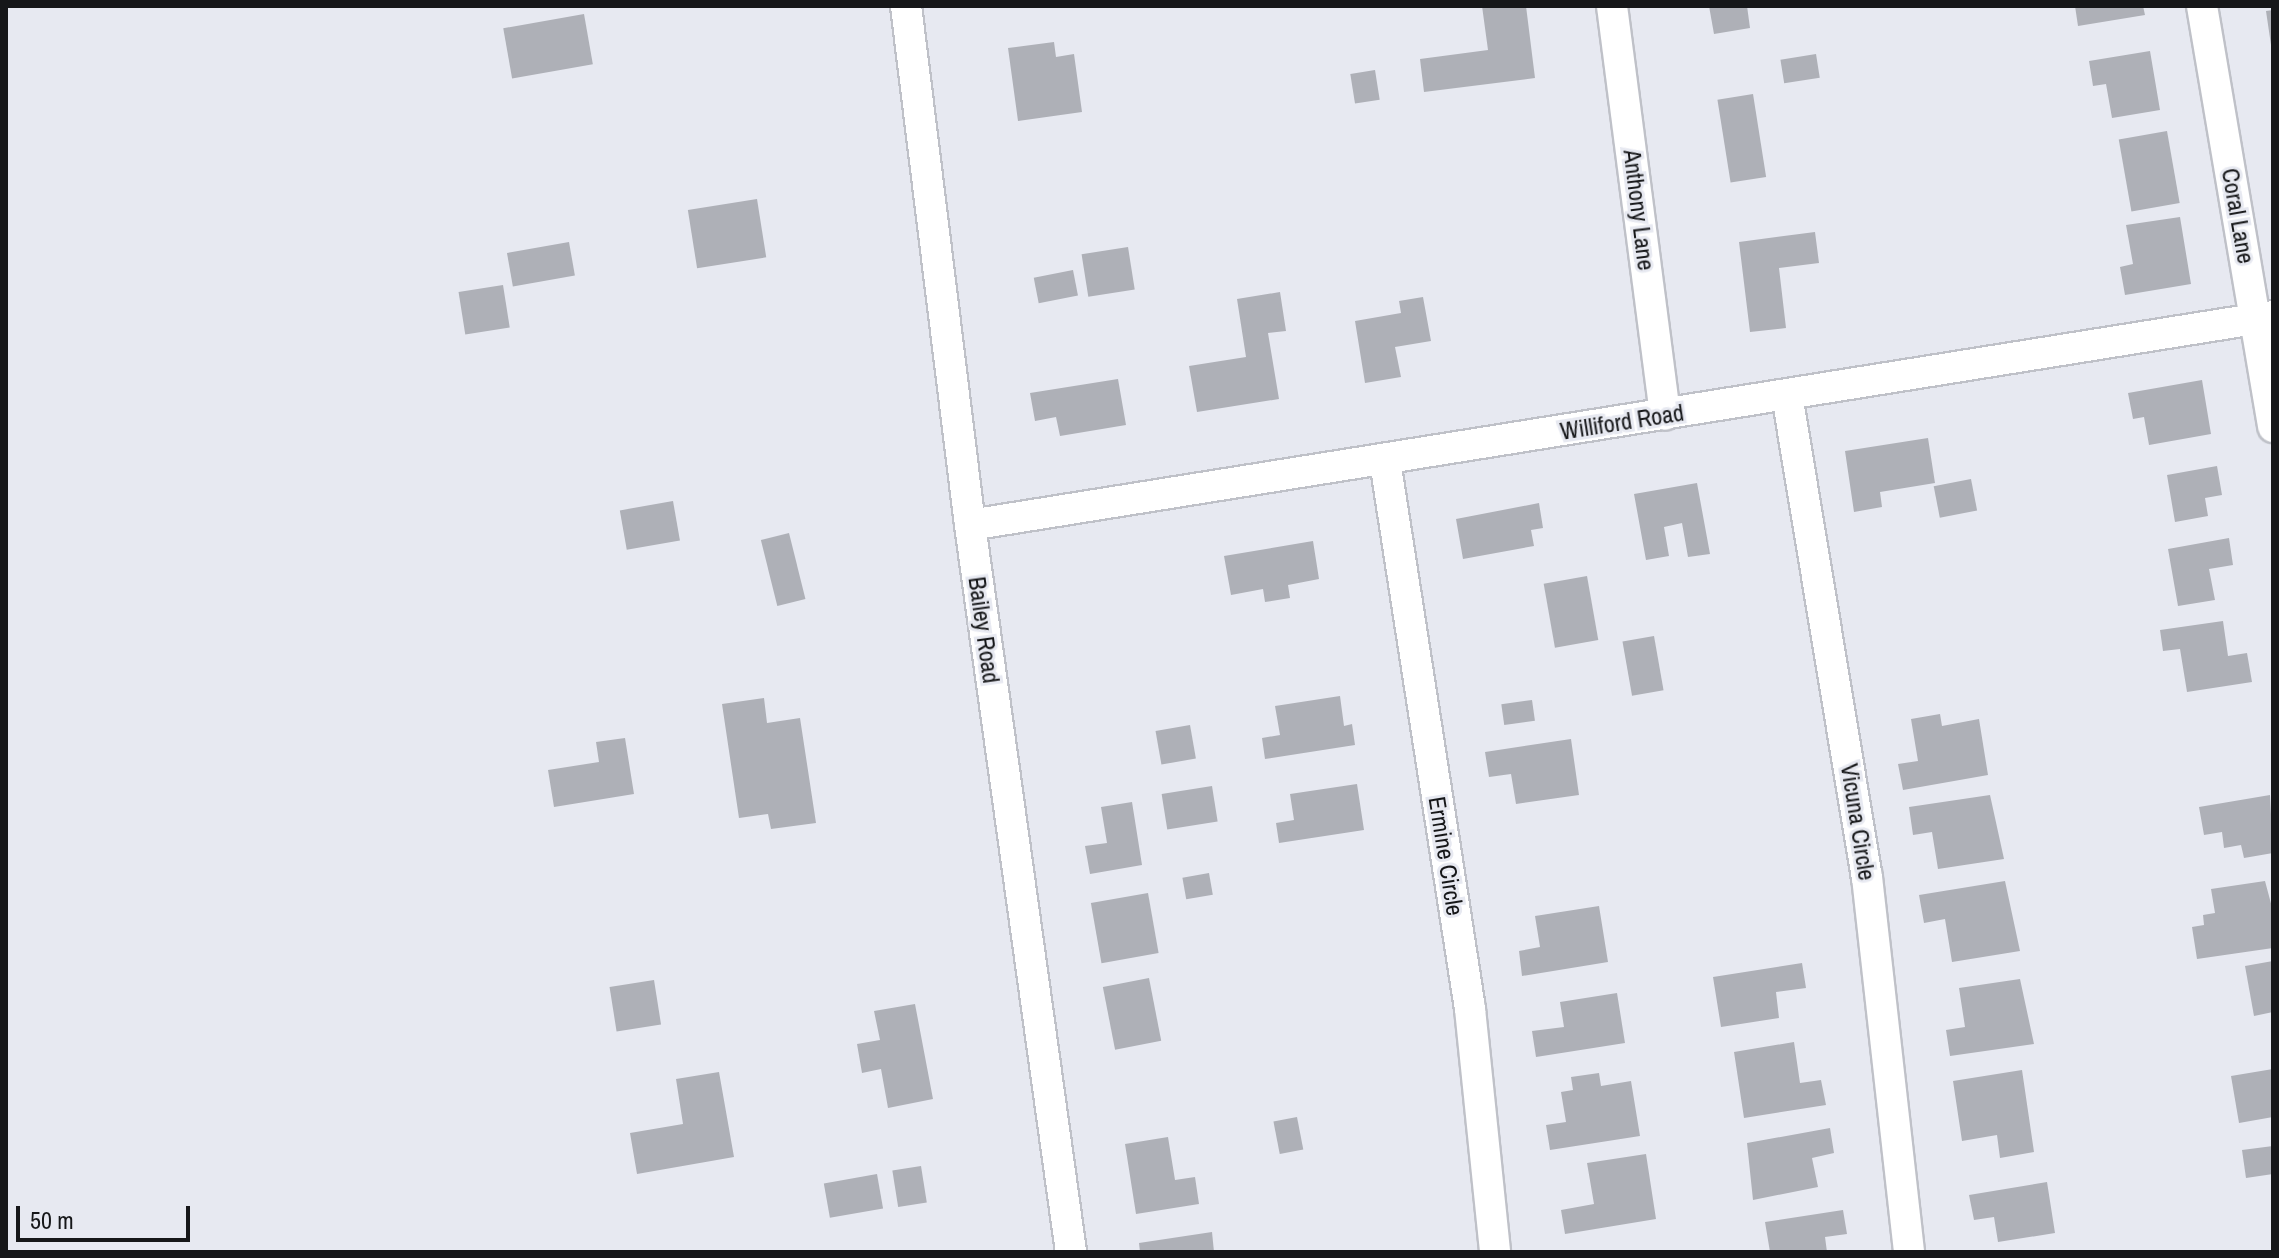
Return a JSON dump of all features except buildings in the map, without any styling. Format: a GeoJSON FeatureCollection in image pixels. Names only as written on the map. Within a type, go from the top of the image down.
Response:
{"type":"FeatureCollection","features":[{"type":"Feature","properties":{"kind":"street","name":"Bailey Road"},"geometry":{"type":"LineString","coordinates":[[906,6],[970,525],[1071,1252]]}},
{"type":"Feature","properties":{"kind":"street","name":"Anthony Lane"},"geometry":{"type":"LineString","coordinates":[[1612,6],[1665,415]]}},
{"type":"Feature","properties":{"kind":"street","name":"Coral Lane"},"geometry":{"type":"LineString","coordinates":[[2202,6],[2264,317],[2273,427]]}},
{"type":"Feature","properties":{"kind":"street","name":"Williford Road"},"geometry":{"type":"LineString","coordinates":[[970,525],[1385,461],[2264,317]]}},
{"type":"Feature","properties":{"kind":"street","name":"Vicuna Circle"},"geometry":{"type":"LineString","coordinates":[[1787,395],[1867,877],[1909,1252]]}},
{"type":"Feature","properties":{"kind":"street","name":"Ermine Circle"},"geometry":{"type":"LineString","coordinates":[[1385,461],[1470,1009],[1495,1252]]}}]}
